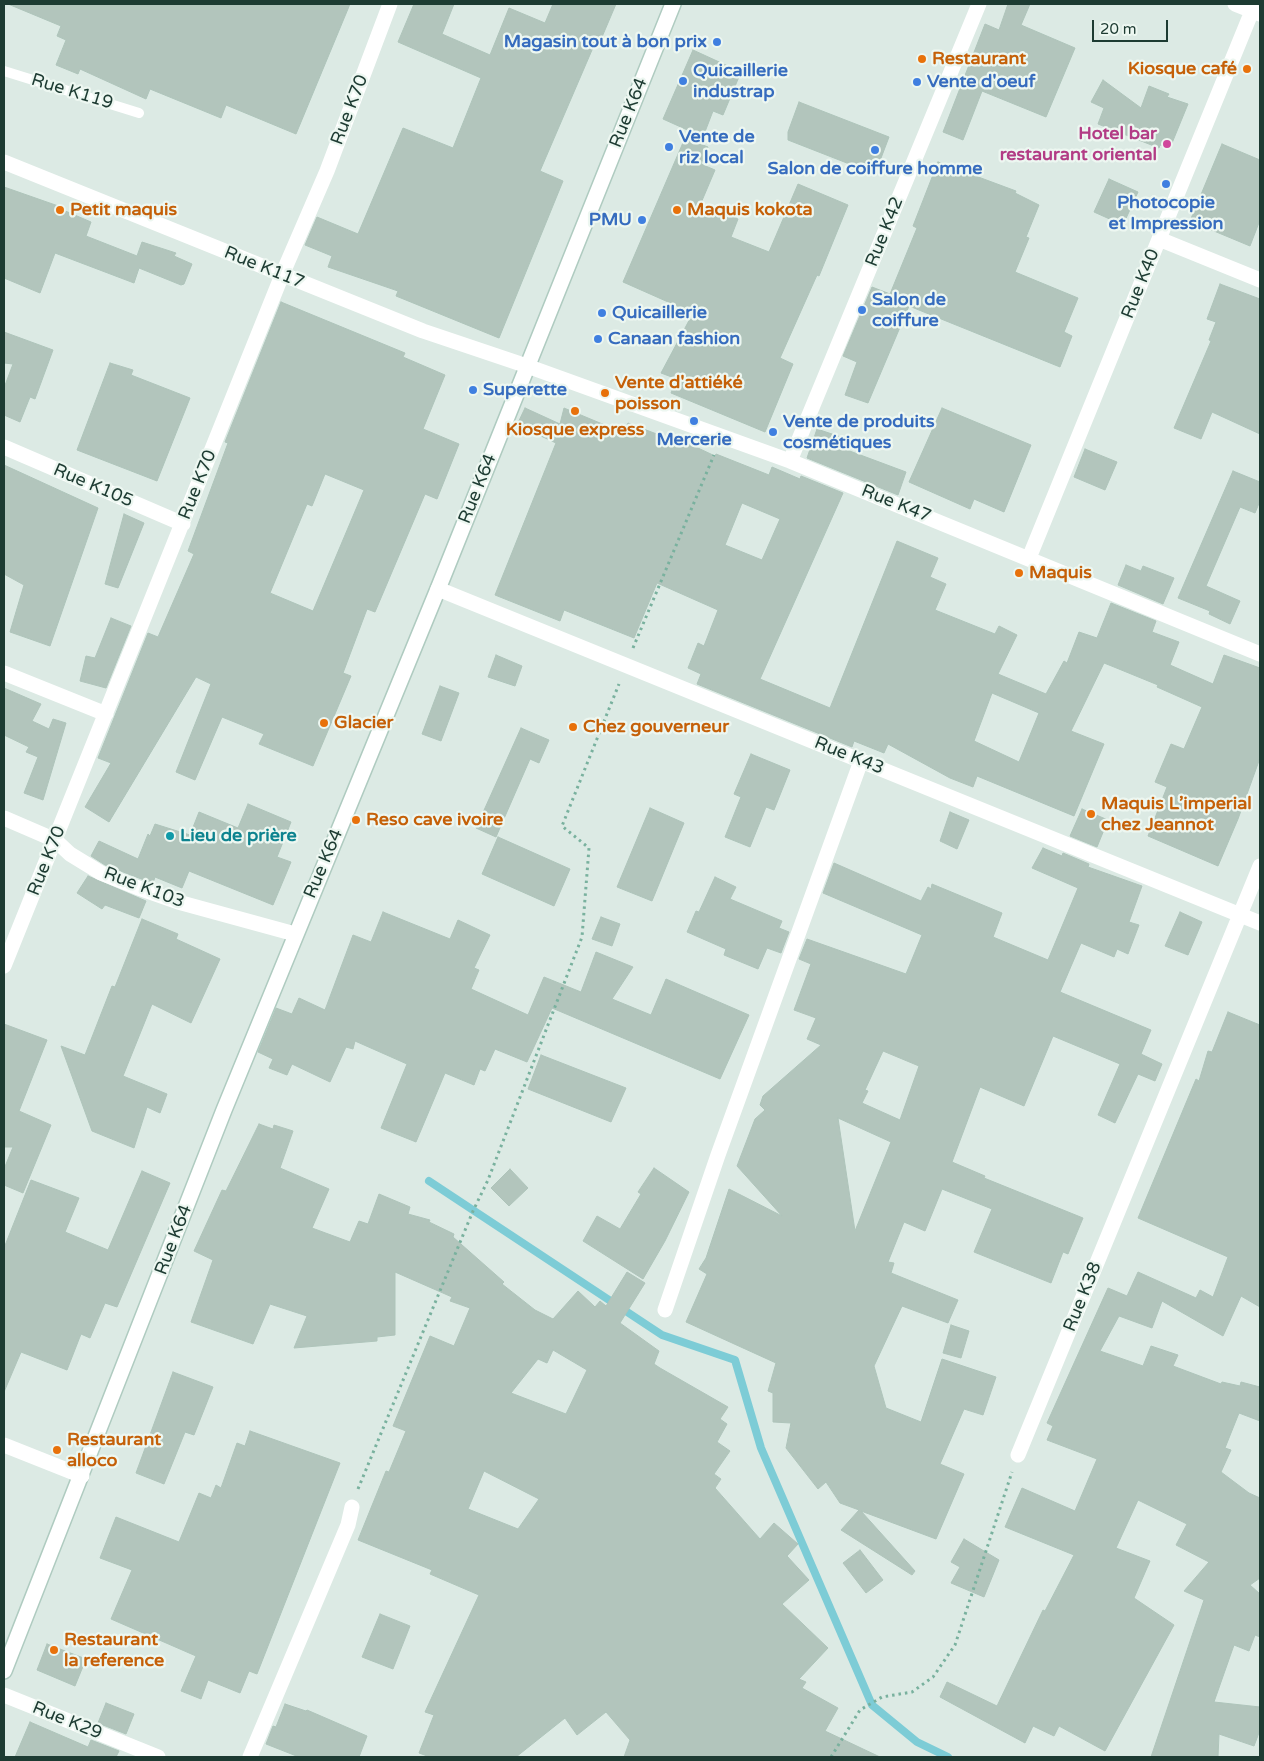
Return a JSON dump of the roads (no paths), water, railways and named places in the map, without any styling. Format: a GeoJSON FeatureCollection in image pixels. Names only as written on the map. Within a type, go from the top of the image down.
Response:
{"type":"FeatureCollection","features":[{"type":"Feature","properties":{"kind":"street","name":"Rue K70"},"geometry":{"type":"LineString","coordinates":[[4,966],[282,275],[327,170],[390,4]]}},
{"type":"Feature","properties":{"kind":"street","name":"Rue K64"},"geometry":{"type":"LineString","coordinates":[[4,1670],[295,934],[438,589],[673,4]]}},
{"type":"Feature","properties":{"kind":"street","name":"Rue K42"},"geometry":{"type":"LineString","coordinates":[[790,461],[979,4]]}},
{"type":"Feature","properties":{"kind":"street"},"geometry":{"type":"LineString","coordinates":[[1235,4],[1256,12]]}},
{"type":"Feature","properties":{"kind":"street","name":"Rue K40"},"geometry":{"type":"LineString","coordinates":[[1029,558],[1160,239],[1256,12]]}},
{"type":"Feature","properties":{"kind":"street","name":"Rue K117"},"geometry":{"type":"LineString","coordinates":[[4,162],[422,331],[527,366]]}},
{"type":"Feature","properties":{"kind":"street"},"geometry":{"type":"LineString","coordinates":[[1160,239],[1260,280]]}},
{"type":"Feature","properties":{"kind":"street","name":"Rue K47"},"geometry":{"type":"LineString","coordinates":[[527,366],[790,461],[1260,654]]}},
{"type":"Feature","properties":{"kind":"street","name":"Rue K105"},"geometry":{"type":"LineString","coordinates":[[4,447],[182,524]]}},
{"type":"Feature","properties":{"kind":"street","name":"Rue K43"},"geometry":{"type":"LineString","coordinates":[[438,589],[1260,923]]}},
{"type":"Feature","properties":{"kind":"street"},"geometry":{"type":"LineString","coordinates":[[4,673],[106,714]]}},
{"type":"Feature","properties":{"kind":"street"},"geometry":{"type":"LineString","coordinates":[[665,1310],[723,1142],[861,761]]}},
{"type":"Feature","properties":{"kind":"street","name":"Rue K103"},"geometry":{"type":"LineString","coordinates":[[4,818],[55,840],[70,854],[101,873],[141,889],[178,902],[295,934]]}},
{"type":"Feature","properties":{"kind":"street","name":"Rue K38"},"geometry":{"type":"LineString","coordinates":[[1018,1455],[1260,866]]}},
{"type":"Feature","properties":{"kind":"street"},"geometry":{"type":"LineString","coordinates":[[4,1445],[82,1476]]}},
{"type":"Feature","properties":{"kind":"street"},"geometry":{"type":"LineString","coordinates":[[250,1757],[348,1525],[352,1506]]}},
{"type":"Feature","properties":{"kind":"street","name":"Rue K29"},"geometry":{"type":"LineString","coordinates":[[4,1695],[158,1757]]}},
{"type":"Feature","properties":{"kind":"lane","name":"Rue K119"},"geometry":{"type":"LineString","coordinates":[[4,71],[139,113]]}},
{"type":"Feature","properties":{"kind":"waterway"},"geometry":{"type":"LineString","coordinates":[[429,1181],[662,1335],[735,1360],[761,1448],[872,1705],[917,1742],[948,1757]]}},
{"type":"Feature","properties":{"kind":"place","name":"Magasin tout à bon prix"},"geometry":{"type":"Point","coordinates":[717,42]}},
{"type":"Feature","properties":{"kind":"place","name":"Restaurant"},"geometry":{"type":"Point","coordinates":[922,59]}},
{"type":"Feature","properties":{"kind":"place","name":"Kiosque café"},"geometry":{"type":"Point","coordinates":[1247,69]}},
{"type":"Feature","properties":{"kind":"place","name":"Quicaillerie industrap"},"geometry":{"type":"Point","coordinates":[683,81]}},
{"type":"Feature","properties":{"kind":"place","name":"Vente d'oeuf"},"geometry":{"type":"Point","coordinates":[917,82]}},
{"type":"Feature","properties":{"kind":"place","name":"Hotel bar restaurant oriental"},"geometry":{"type":"Point","coordinates":[1167,144]}},
{"type":"Feature","properties":{"kind":"place","name":"Vente de riz local"},"geometry":{"type":"Point","coordinates":[669,147]}},
{"type":"Feature","properties":{"kind":"place","name":"Salon de coiffure homme"},"geometry":{"type":"Point","coordinates":[875,150]}},
{"type":"Feature","properties":{"kind":"place","name":"Photocopie et Impression"},"geometry":{"type":"Point","coordinates":[1166,184]}},
{"type":"Feature","properties":{"kind":"place","name":"Petit maquis"},"geometry":{"type":"Point","coordinates":[60,210]}},
{"type":"Feature","properties":{"kind":"place","name":"Maquis kokota"},"geometry":{"type":"Point","coordinates":[677,210]}},
{"type":"Feature","properties":{"kind":"place","name":"PMU"},"geometry":{"type":"Point","coordinates":[642,220]}},
{"type":"Feature","properties":{"kind":"place","name":"Salon de coiffure"},"geometry":{"type":"Point","coordinates":[862,310]}},
{"type":"Feature","properties":{"kind":"place","name":"Quicaillerie"},"geometry":{"type":"Point","coordinates":[602,313]}},
{"type":"Feature","properties":{"kind":"place","name":"Canaan fashion"},"geometry":{"type":"Point","coordinates":[598,339]}},
{"type":"Feature","properties":{"kind":"place","name":"Superette"},"geometry":{"type":"Point","coordinates":[473,390]}},
{"type":"Feature","properties":{"kind":"place","name":"Vente d'attiéké poisson"},"geometry":{"type":"Point","coordinates":[605,393]}},
{"type":"Feature","properties":{"kind":"place","name":"Kiosque express"},"geometry":{"type":"Point","coordinates":[575,411]}},
{"type":"Feature","properties":{"kind":"place","name":"Mercerie"},"geometry":{"type":"Point","coordinates":[694,421]}},
{"type":"Feature","properties":{"kind":"place","name":"Vente de produits cosmétiques"},"geometry":{"type":"Point","coordinates":[773,432]}},
{"type":"Feature","properties":{"kind":"place","name":"Maquis"},"geometry":{"type":"Point","coordinates":[1019,573]}},
{"type":"Feature","properties":{"kind":"place","name":"Glacier"},"geometry":{"type":"Point","coordinates":[324,723]}},
{"type":"Feature","properties":{"kind":"place","name":"Chez gouverneur"},"geometry":{"type":"Point","coordinates":[573,727]}},
{"type":"Feature","properties":{"kind":"place","name":"Maquis L’imperial chez Jeannot"},"geometry":{"type":"Point","coordinates":[1091,814]}},
{"type":"Feature","properties":{"kind":"place","name":"Reso cave ivoire"},"geometry":{"type":"Point","coordinates":[356,820]}},
{"type":"Feature","properties":{"kind":"place","name":"Lieu de prière"},"geometry":{"type":"Point","coordinates":[170,836]}},
{"type":"Feature","properties":{"kind":"place","name":"Restaurant alloco"},"geometry":{"type":"Point","coordinates":[57,1450]}},
{"type":"Feature","properties":{"kind":"place","name":"Restaurant la reference"},"geometry":{"type":"Point","coordinates":[54,1650]}}]}
